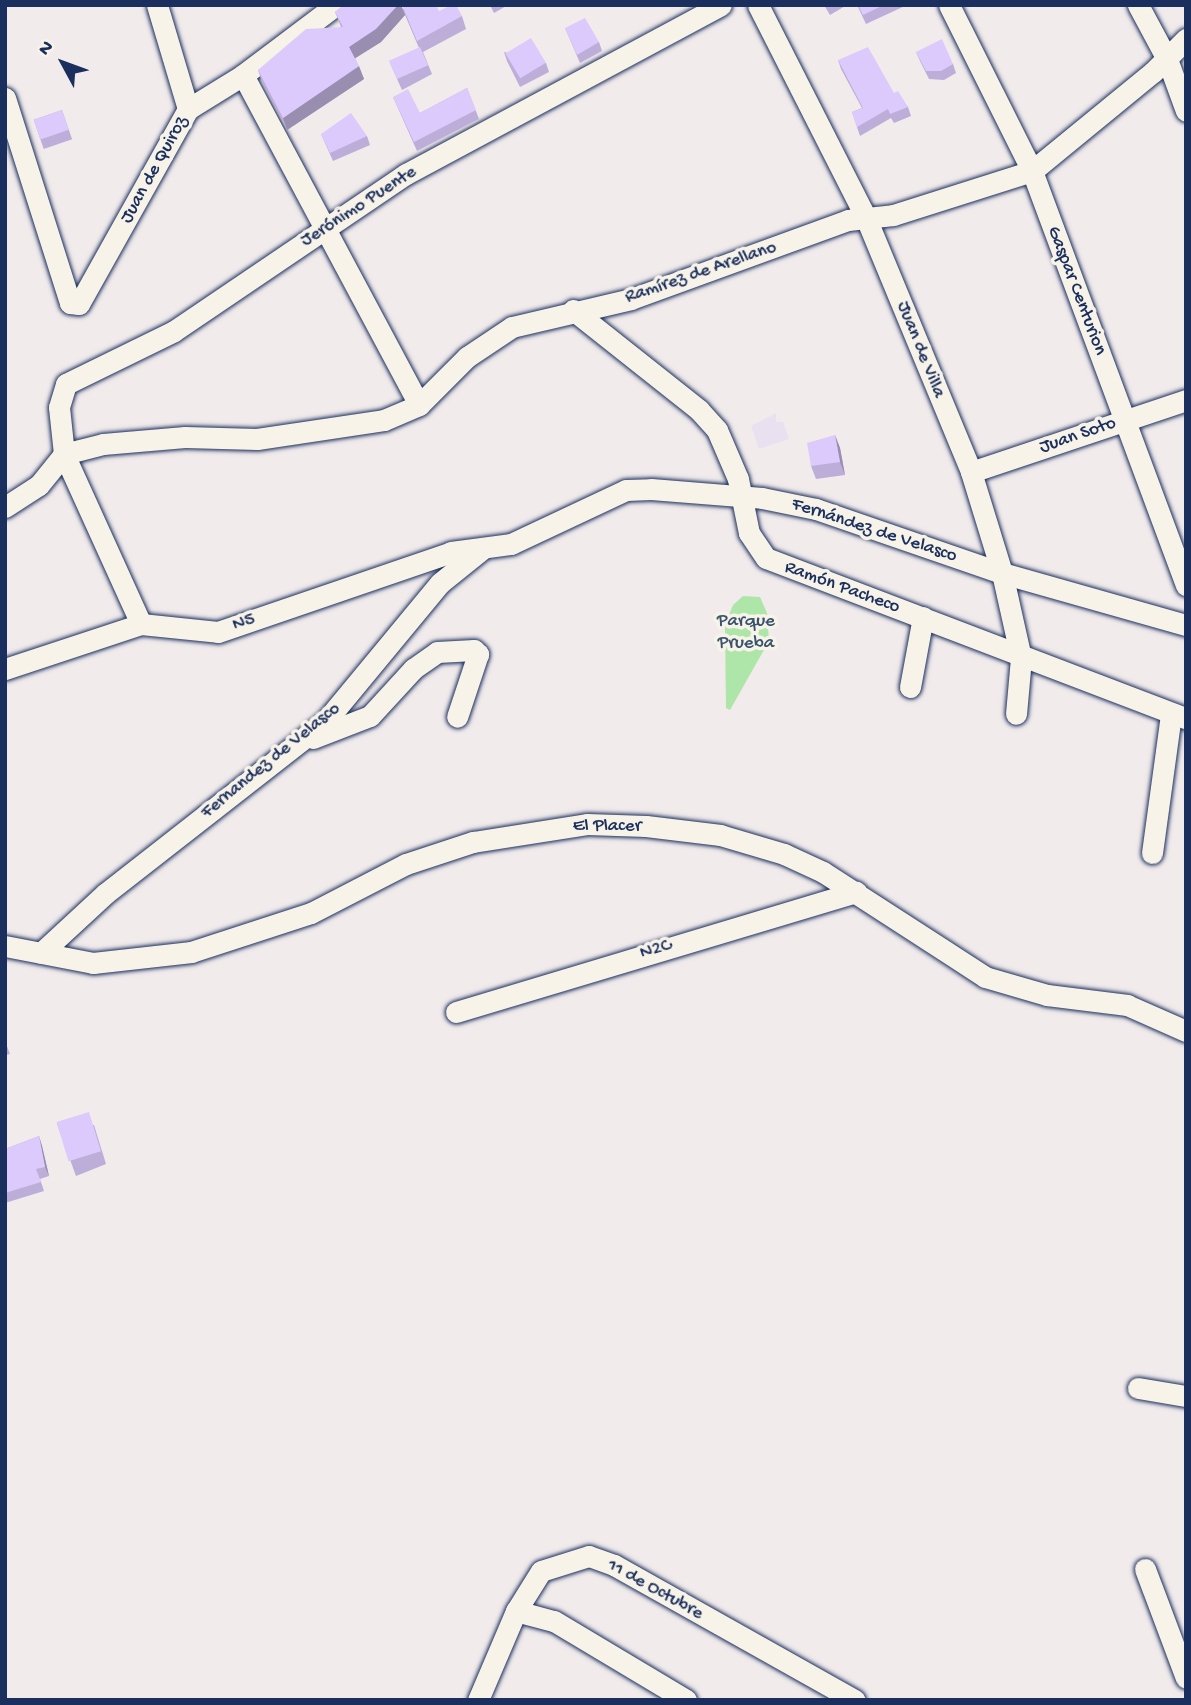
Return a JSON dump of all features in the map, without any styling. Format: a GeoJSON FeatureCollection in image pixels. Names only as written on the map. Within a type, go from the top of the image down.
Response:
{"type":"FeatureCollection","features":[{"type":"Feature","properties":{"kind":"street"},"geometry":{"type":"LineString","coordinates":[[157,5],[188,109]]}},
{"type":"Feature","properties":{"kind":"street","name":"Juan de Quiroz"},"geometry":{"type":"LineString","coordinates":[[5,98],[69,303],[83,300],[188,109],[243,75],[336,5]]}},
{"type":"Feature","properties":{"kind":"street","name":"Jerónimo Puente"},"geometry":{"type":"LineString","coordinates":[[141,624],[64,454],[59,407],[66,384],[174,331],[406,174],[720,5]]}},
{"type":"Feature","properties":{"kind":"street","name":"Juan de Villa"},"geometry":{"type":"LineString","coordinates":[[758,5],[866,218],[971,472],[1002,573],[1021,658],[1016,715]]}},
{"type":"Feature","properties":{"kind":"street","name":"Gaspar Centurion"},"geometry":{"type":"LineString","coordinates":[[949,5],[1032,171],[1186,585]]}},
{"type":"Feature","properties":{"kind":"street"},"geometry":{"type":"LineString","coordinates":[[1138,5],[1167,59],[1186,111]]}},
{"type":"Feature","properties":{"kind":"street","name":"Ramírez de Arellano"},"geometry":{"type":"LineString","coordinates":[[64,454],[149,440],[257,439],[384,420],[419,405],[467,357],[512,327],[573,310],[631,299],[848,220],[893,215],[1032,171],[1167,59],[1186,38]]}},
{"type":"Feature","properties":{"kind":"street"},"geometry":{"type":"LineString","coordinates":[[243,75],[419,405]]}},
{"type":"Feature","properties":{"kind":"street","name":"Ramón Pacheco"},"geometry":{"type":"LineString","coordinates":[[573,310],[699,410],[728,449],[743,497],[749,533],[766,558],[1178,717]]}},
{"type":"Feature","properties":{"kind":"street","name":"Juan Soto"},"geometry":{"type":"LineString","coordinates":[[971,472],[1186,400]]}},
{"type":"Feature","properties":{"kind":"street"},"geometry":{"type":"LineString","coordinates":[[5,507],[39,485],[64,454]]}},
{"type":"Feature","properties":{"kind":"street","name":"Fernández de Velasco"},"geometry":{"type":"LineString","coordinates":[[481,550],[545,530],[626,490],[743,497],[816,509],[1002,573],[1186,625]]}},
{"type":"Feature","properties":{"kind":"street","name":"N5"},"geometry":{"type":"LineString","coordinates":[[5,670],[141,624],[218,632],[451,552],[481,550]]}},
{"type":"Feature","properties":{"kind":"street","name":"Fernandez de Velasco"},"geometry":{"type":"LineString","coordinates":[[41,953],[106,893],[325,722],[365,679],[440,583],[481,550]]}},
{"type":"Feature","properties":{"kind":"street"},"geometry":{"type":"LineString","coordinates":[[910,687],[923,617]]}},
{"type":"Feature","properties":{"kind":"street"},"geometry":{"type":"LineString","coordinates":[[297,743],[370,716],[413,669],[437,652],[474,650],[478,654],[457,717]]}},
{"type":"Feature","properties":{"kind":"street"},"geometry":{"type":"LineString","coordinates":[[1152,853],[1178,717]]}},
{"type":"Feature","properties":{"kind":"street","name":"El Placer"},"geometry":{"type":"LineString","coordinates":[[5,946],[93,962],[191,952],[312,913],[417,860],[473,842],[587,824],[720,835],[784,854],[856,892],[985,977],[1047,995],[1127,1005],[1186,1031]]}},
{"type":"Feature","properties":{"kind":"street","name":"N2C"},"geometry":{"type":"LineString","coordinates":[[456,1012],[856,892]]}},
{"type":"Feature","properties":{"kind":"street"},"geometry":{"type":"LineString","coordinates":[[1138,1388],[1186,1396]]}},
{"type":"Feature","properties":{"kind":"street","name":"11 de Octubre"},"geometry":{"type":"LineString","coordinates":[[478,1700],[516,1611],[541,1571],[589,1556],[614,1565],[855,1700]]}},
{"type":"Feature","properties":{"kind":"street"},"geometry":{"type":"LineString","coordinates":[[1145,1569],[1186,1678]]}},
{"type":"Feature","properties":{"kind":"street"},"geometry":{"type":"LineString","coordinates":[[516,1611],[554,1621],[686,1700]]}},
{"type":"Feature","properties":{"kind":"shaded area"},"geometry":{"type":"Polygon","coordinates":[[[776,413],[776,422],[783,422],[789,439],[759,449],[751,426],[776,413]]]}},
{"type":"Feature","properties":{"kind":"green space","name":"Parque Prueba"},"geometry":{"type":"Polygon","coordinates":[[[743,596],[760,597],[767,613],[769,641],[730,710],[726,708],[725,625],[733,605],[743,596]]]}},
{"type":"Feature","properties":{"kind":"building"},"geometry":{"type":"Polygon","coordinates":[[[344,5],[398,5],[376,29],[349,47],[359,66],[283,118],[258,70],[306,29],[343,27],[335,12],[344,5]]]}},
{"type":"Feature","properties":{"kind":"building"},"geometry":{"type":"Polygon","coordinates":[[[402,5],[436,5],[439,11],[456,5],[462,16],[417,41],[402,5]]]}},
{"type":"Feature","properties":{"kind":"building"},"geometry":{"type":"Polygon","coordinates":[[[858,5],[884,5],[863,15],[858,5]]]}},
{"type":"Feature","properties":{"kind":"building"},"geometry":{"type":"Polygon","coordinates":[[[585,18],[599,42],[577,55],[565,28],[585,18]]]}},
{"type":"Feature","properties":{"kind":"building"},"geometry":{"type":"Polygon","coordinates":[[[531,38],[546,63],[520,78],[505,53],[531,38]]]}},
{"type":"Feature","properties":{"kind":"building"},"geometry":{"type":"Polygon","coordinates":[[[942,39],[953,64],[941,71],[926,71],[916,52],[942,39]]]}},
{"type":"Feature","properties":{"kind":"building"},"geometry":{"type":"Polygon","coordinates":[[[420,47],[428,65],[397,79],[389,61],[420,47]]]}},
{"type":"Feature","properties":{"kind":"building"},"geometry":{"type":"Polygon","coordinates":[[[868,47],[894,93],[898,91],[908,107],[890,114],[888,109],[857,127],[852,112],[863,108],[838,60],[868,47]]]}},
{"type":"Feature","properties":{"kind":"building"},"geometry":{"type":"Polygon","coordinates":[[[467,88],[476,110],[414,142],[393,97],[408,89],[420,113],[467,88]]]}},
{"type":"Feature","properties":{"kind":"building"},"geometry":{"type":"Polygon","coordinates":[[[62,110],[69,130],[40,140],[34,120],[62,110]]]}},
{"type":"Feature","properties":{"kind":"building"},"geometry":{"type":"Polygon","coordinates":[[[351,113],[367,136],[330,153],[321,134],[351,113]]]}},
{"type":"Feature","properties":{"kind":"building"},"geometry":{"type":"Polygon","coordinates":[[[835,435],[840,462],[811,466],[807,443],[835,435]]]}},
{"type":"Feature","properties":{"kind":"building"},"geometry":{"type":"Polygon","coordinates":[[[89,1112],[101,1151],[68,1161],[56,1122],[89,1112]]]}},
{"type":"Feature","properties":{"kind":"building"},"geometry":{"type":"Polygon","coordinates":[[[39,1136],[45,1167],[36,1169],[41,1182],[5,1193],[5,1149],[39,1136]]]}}]}
